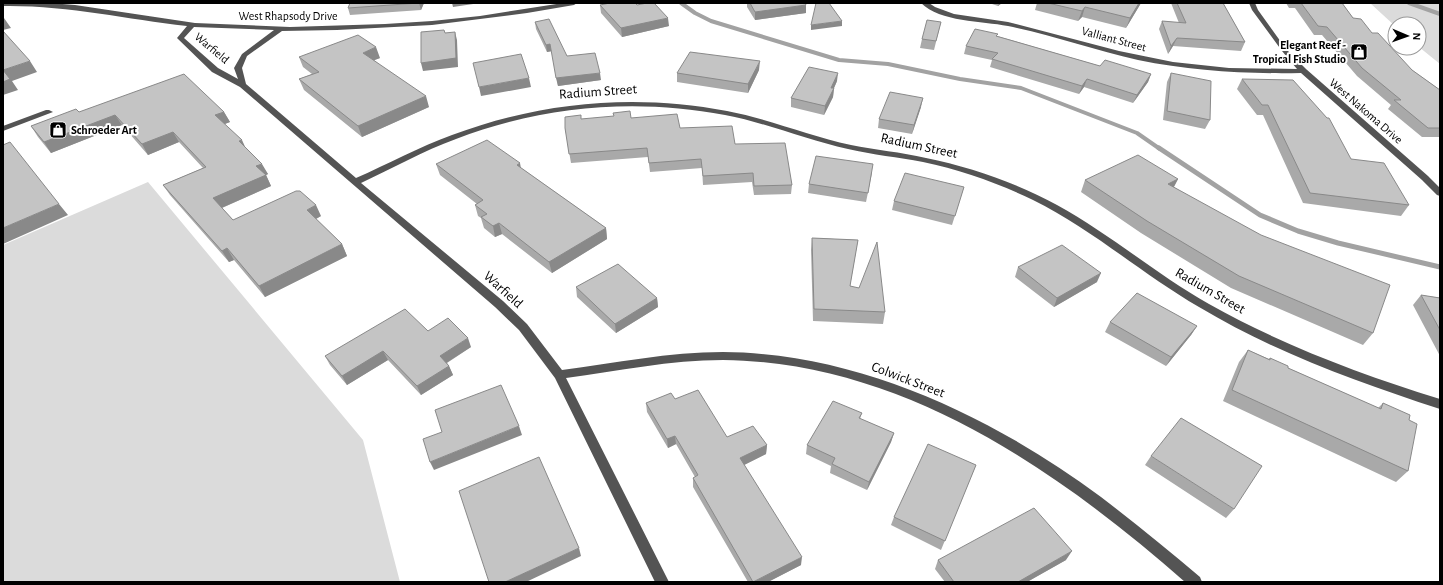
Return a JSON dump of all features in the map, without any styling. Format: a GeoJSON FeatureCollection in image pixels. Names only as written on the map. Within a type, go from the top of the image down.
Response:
{"type":"FeatureCollection","features":[{"type":"Feature","properties":{"kind":"street","name":"West Rhapsody Drive"},"geometry":{"type":"LineString","coordinates":[[3,4],[30,3],[71,6],[192,25],[280,29],[420,24],[477,19],[574,3]]}},
{"type":"Feature","properties":{"kind":"street","name":"Valliant Street"},"geometry":{"type":"LineString","coordinates":[[924,3],[938,12],[999,22],[1155,61],[1204,69],[1234,71],[1303,71]]}},
{"type":"Feature","properties":{"kind":"street","name":"West Nakoma Drive"},"geometry":{"type":"LineString","coordinates":[[1252,3],[1255,10],[1284,50],[1303,71],[1425,178],[1440,193]]}},
{"type":"Feature","properties":{"kind":"street","name":"Warfield"},"geometry":{"type":"LineString","coordinates":[[192,25],[180,38],[215,70],[243,85],[499,304],[523,327],[559,375],[662,582]]}},
{"type":"Feature","properties":{"kind":"street","name":"Warfield"},"geometry":{"type":"LineString","coordinates":[[243,85],[238,68],[244,55],[280,29]]}},
{"type":"Feature","properties":{"kind":"street","name":"Radium Street"},"geometry":{"type":"LineString","coordinates":[[355,182],[456,136],[503,120],[537,112],[578,106],[619,103],[674,105],[726,113],[827,142],[952,167],[1009,186],[1063,212],[1090,228],[1174,287],[1228,318],[1274,341],[1332,367],[1395,390],[1440,404]]}},
{"type":"Feature","properties":{"kind":"street"},"geometry":{"type":"LineString","coordinates":[[3,129],[49,112]]}},
{"type":"Feature","properties":{"kind":"street","name":"Colwick Street"},"geometry":{"type":"LineString","coordinates":[[559,375],[673,360],[708,357],[743,357],[778,360],[817,366],[859,377],[913,396],[967,420],[1022,450],[1079,487],[1130,525],[1195,582]]}},
{"type":"Feature","properties":{"kind":"shaded area"},"geometry":{"type":"Polygon","coordinates":[[[1370,3],[1440,3],[1440,64],[1427,53],[1427,16],[1387,16],[1387,19],[1370,3]]]}},
{"type":"Feature","properties":{"kind":"shaded area"},"geometry":{"type":"Polygon","coordinates":[[[148,182],[363,440],[400,582],[3,582],[3,245],[148,182]]]}},
{"type":"Feature","properties":{"kind":"building"},"geometry":{"type":"Polygon","coordinates":[[[350,3],[419,3],[348,8],[350,3]]]}},
{"type":"Feature","properties":{"kind":"building"},"geometry":{"type":"Polygon","coordinates":[[[610,3],[635,3],[637,5],[654,3],[668,18],[621,28],[600,5],[610,3]]]}},
{"type":"Feature","properties":{"kind":"building"},"geometry":{"type":"Polygon","coordinates":[[[750,3],[805,3],[806,5],[755,12],[750,3]]]}},
{"type":"Feature","properties":{"kind":"building"},"geometry":{"type":"Polygon","coordinates":[[[816,3],[829,3],[842,21],[811,25],[816,3]]]}},
{"type":"Feature","properties":{"kind":"building"},"geometry":{"type":"Polygon","coordinates":[[[1048,3],[1139,3],[1130,18],[1085,7],[1082,11],[1048,3]]]}},
{"type":"Feature","properties":{"kind":"building"},"geometry":{"type":"Polygon","coordinates":[[[1177,3],[1223,3],[1245,42],[1177,38],[1171,46],[1162,21],[1186,23],[1177,3]]]}},
{"type":"Feature","properties":{"kind":"building"},"geometry":{"type":"Polygon","coordinates":[[[1301,3],[1342,3],[1353,18],[1361,19],[1372,33],[1378,33],[1387,43],[1387,56],[1399,56],[1412,70],[1440,90],[1440,128],[1428,128],[1394,100],[1401,100],[1362,68],[1327,27],[1318,26],[1301,3]]]}},
{"type":"Feature","properties":{"kind":"building"},"geometry":{"type":"Polygon","coordinates":[[[549,19],[567,56],[595,53],[600,73],[556,78],[550,44],[546,45],[535,22],[549,19]]]}},
{"type":"Feature","properties":{"kind":"building"},"geometry":{"type":"Polygon","coordinates":[[[927,20],[941,22],[936,41],[922,39],[927,20]]]}},
{"type":"Feature","properties":{"kind":"building"},"geometry":{"type":"Polygon","coordinates":[[[975,29],[998,34],[996,36],[1100,66],[1105,60],[1151,74],[1137,95],[1087,79],[1082,86],[992,59],[998,53],[966,46],[975,29]]]}},
{"type":"Feature","properties":{"kind":"building"},"geometry":{"type":"Polygon","coordinates":[[[444,30],[445,33],[455,32],[456,58],[421,63],[421,32],[444,30]]]}},
{"type":"Feature","properties":{"kind":"building"},"geometry":{"type":"Polygon","coordinates":[[[3,31],[30,61],[3,70],[3,31]]]}},
{"type":"Feature","properties":{"kind":"building"},"geometry":{"type":"Polygon","coordinates":[[[358,35],[376,47],[363,53],[426,96],[358,126],[299,79],[319,72],[299,57],[358,35]]]}},
{"type":"Feature","properties":{"kind":"building"},"geometry":{"type":"Polygon","coordinates":[[[690,52],[760,61],[748,84],[677,73],[690,52]]]}},
{"type":"Feature","properties":{"kind":"building"},"geometry":{"type":"Polygon","coordinates":[[[521,54],[529,78],[479,87],[473,63],[521,54]]]}},
{"type":"Feature","properties":{"kind":"building"},"geometry":{"type":"Polygon","coordinates":[[[809,67],[838,73],[831,88],[834,88],[825,106],[791,98],[809,67]]]}},
{"type":"Feature","properties":{"kind":"building"},"geometry":{"type":"Polygon","coordinates":[[[3,70],[10,79],[3,82],[3,70]]]}},
{"type":"Feature","properties":{"kind":"building"},"geometry":{"type":"Polygon","coordinates":[[[1171,73],[1211,81],[1210,120],[1167,111],[1171,73]]]}},
{"type":"Feature","properties":{"kind":"building"},"geometry":{"type":"Polygon","coordinates":[[[184,74],[224,112],[215,115],[242,140],[239,141],[262,164],[256,166],[266,175],[213,198],[233,220],[296,191],[300,191],[316,205],[307,210],[342,244],[259,286],[227,248],[222,251],[163,185],[206,167],[173,132],[142,144],[115,115],[44,142],[31,126],[76,109],[79,112],[184,74]]]}},
{"type":"Feature","properties":{"kind":"building"},"geometry":{"type":"Polygon","coordinates":[[[1242,79],[1293,80],[1327,118],[1329,118],[1351,159],[1384,163],[1409,205],[1310,193],[1268,105],[1262,105],[1242,79]]]}},
{"type":"Feature","properties":{"kind":"building"},"geometry":{"type":"Polygon","coordinates":[[[890,92],[923,98],[914,125],[879,119],[890,92]]]}},
{"type":"Feature","properties":{"kind":"building"},"geometry":{"type":"Polygon","coordinates":[[[630,111],[631,118],[677,114],[680,128],[732,126],[735,144],[785,143],[792,185],[754,186],[753,173],[703,176],[701,159],[649,163],[647,148],[569,154],[565,117],[581,115],[581,119],[614,116],[613,113],[630,111]]]}},
{"type":"Feature","properties":{"kind":"building"},"geometry":{"type":"Polygon","coordinates":[[[487,140],[520,163],[517,165],[606,228],[549,262],[499,223],[493,226],[481,217],[487,214],[475,205],[483,200],[436,164],[487,140]]]}},
{"type":"Feature","properties":{"kind":"building"},"geometry":{"type":"Polygon","coordinates":[[[10,142],[59,204],[3,228],[3,145],[10,142]]]}},
{"type":"Feature","properties":{"kind":"building"},"geometry":{"type":"Polygon","coordinates":[[[1138,155],[1178,179],[1168,184],[1261,235],[1390,285],[1373,333],[1239,276],[1147,221],[1085,180],[1138,155]]]}},
{"type":"Feature","properties":{"kind":"building"},"geometry":{"type":"Polygon","coordinates":[[[816,156],[873,164],[868,193],[809,184],[816,156]]]}},
{"type":"Feature","properties":{"kind":"building"},"geometry":{"type":"Polygon","coordinates":[[[905,173],[964,187],[955,216],[894,201],[905,173]]]}},
{"type":"Feature","properties":{"kind":"building"},"geometry":{"type":"Polygon","coordinates":[[[812,238],[858,240],[850,286],[859,288],[877,242],[885,312],[814,309],[812,238]]]}},
{"type":"Feature","properties":{"kind":"building"},"geometry":{"type":"Polygon","coordinates":[[[1062,245],[1101,273],[1057,298],[1018,267],[1062,245]]]}},
{"type":"Feature","properties":{"kind":"building"},"geometry":{"type":"Polygon","coordinates":[[[618,264],[657,298],[615,324],[576,287],[618,264]]]}},
{"type":"Feature","properties":{"kind":"building"},"geometry":{"type":"Polygon","coordinates":[[[1137,293],[1197,326],[1171,357],[1110,322],[1137,293]]]}},
{"type":"Feature","properties":{"kind":"building"},"geometry":{"type":"Polygon","coordinates":[[[1421,295],[1440,298],[1440,330],[1421,295]]]}},
{"type":"Feature","properties":{"kind":"building"},"geometry":{"type":"Polygon","coordinates":[[[405,309],[428,331],[448,318],[468,338],[440,356],[449,366],[417,386],[383,351],[342,376],[325,356],[405,309]]]}},
{"type":"Feature","properties":{"kind":"building"},"geometry":{"type":"Polygon","coordinates":[[[1248,350],[1270,360],[1270,358],[1288,366],[1288,368],[1381,409],[1383,403],[1410,415],[1409,420],[1417,424],[1408,471],[1232,390],[1248,350]]]}},
{"type":"Feature","properties":{"kind":"building"},"geometry":{"type":"Polygon","coordinates":[[[501,385],[519,426],[430,462],[423,439],[442,432],[435,410],[501,385]]]}},
{"type":"Feature","properties":{"kind":"building"},"geometry":{"type":"Polygon","coordinates":[[[698,390],[727,437],[753,426],[767,445],[740,458],[802,557],[753,582],[693,478],[698,475],[675,436],[667,439],[646,403],[671,393],[675,399],[698,390]]]}},
{"type":"Feature","properties":{"kind":"building"},"geometry":{"type":"Polygon","coordinates":[[[833,401],[862,413],[859,418],[894,433],[869,482],[832,464],[835,458],[807,445],[833,401]]]}},
{"type":"Feature","properties":{"kind":"building"},"geometry":{"type":"Polygon","coordinates":[[[1181,418],[1262,466],[1234,509],[1151,456],[1181,418]]]}},
{"type":"Feature","properties":{"kind":"building"},"geometry":{"type":"Polygon","coordinates":[[[928,444],[976,465],[945,541],[894,517],[928,444]]]}},
{"type":"Feature","properties":{"kind":"building"},"geometry":{"type":"Polygon","coordinates":[[[539,457],[579,548],[505,582],[489,582],[459,491],[539,457]]]}},
{"type":"Feature","properties":{"kind":"building"},"geometry":{"type":"Polygon","coordinates":[[[1034,508],[1072,551],[1018,582],[954,582],[938,560],[1034,508]]]}},
{"type":"Feature","properties":{"kind":"waterway"},"geometry":{"type":"LineString","coordinates":[[681,3],[695,13],[711,21],[839,60],[888,64],[960,79],[1021,88],[1137,133],[1160,149]]}},
{"type":"Feature","properties":{"kind":"waterway"},"geometry":{"type":"LineString","coordinates":[[1409,3],[1440,14]]}},
{"type":"Feature","properties":{"kind":"waterway"},"geometry":{"type":"LineString","coordinates":[[1159,148],[1260,215],[1298,231],[1338,243],[1440,267]]}},
{"type":"Feature","properties":{"kind":"place","name":"Elegant Reef - Tropical Fish Studio"},"geometry":{"type":"Point","coordinates":[1359,52]}},
{"type":"Feature","properties":{"kind":"place","name":"Schroeder Art"},"geometry":{"type":"Point","coordinates":[58,130]}}]}
